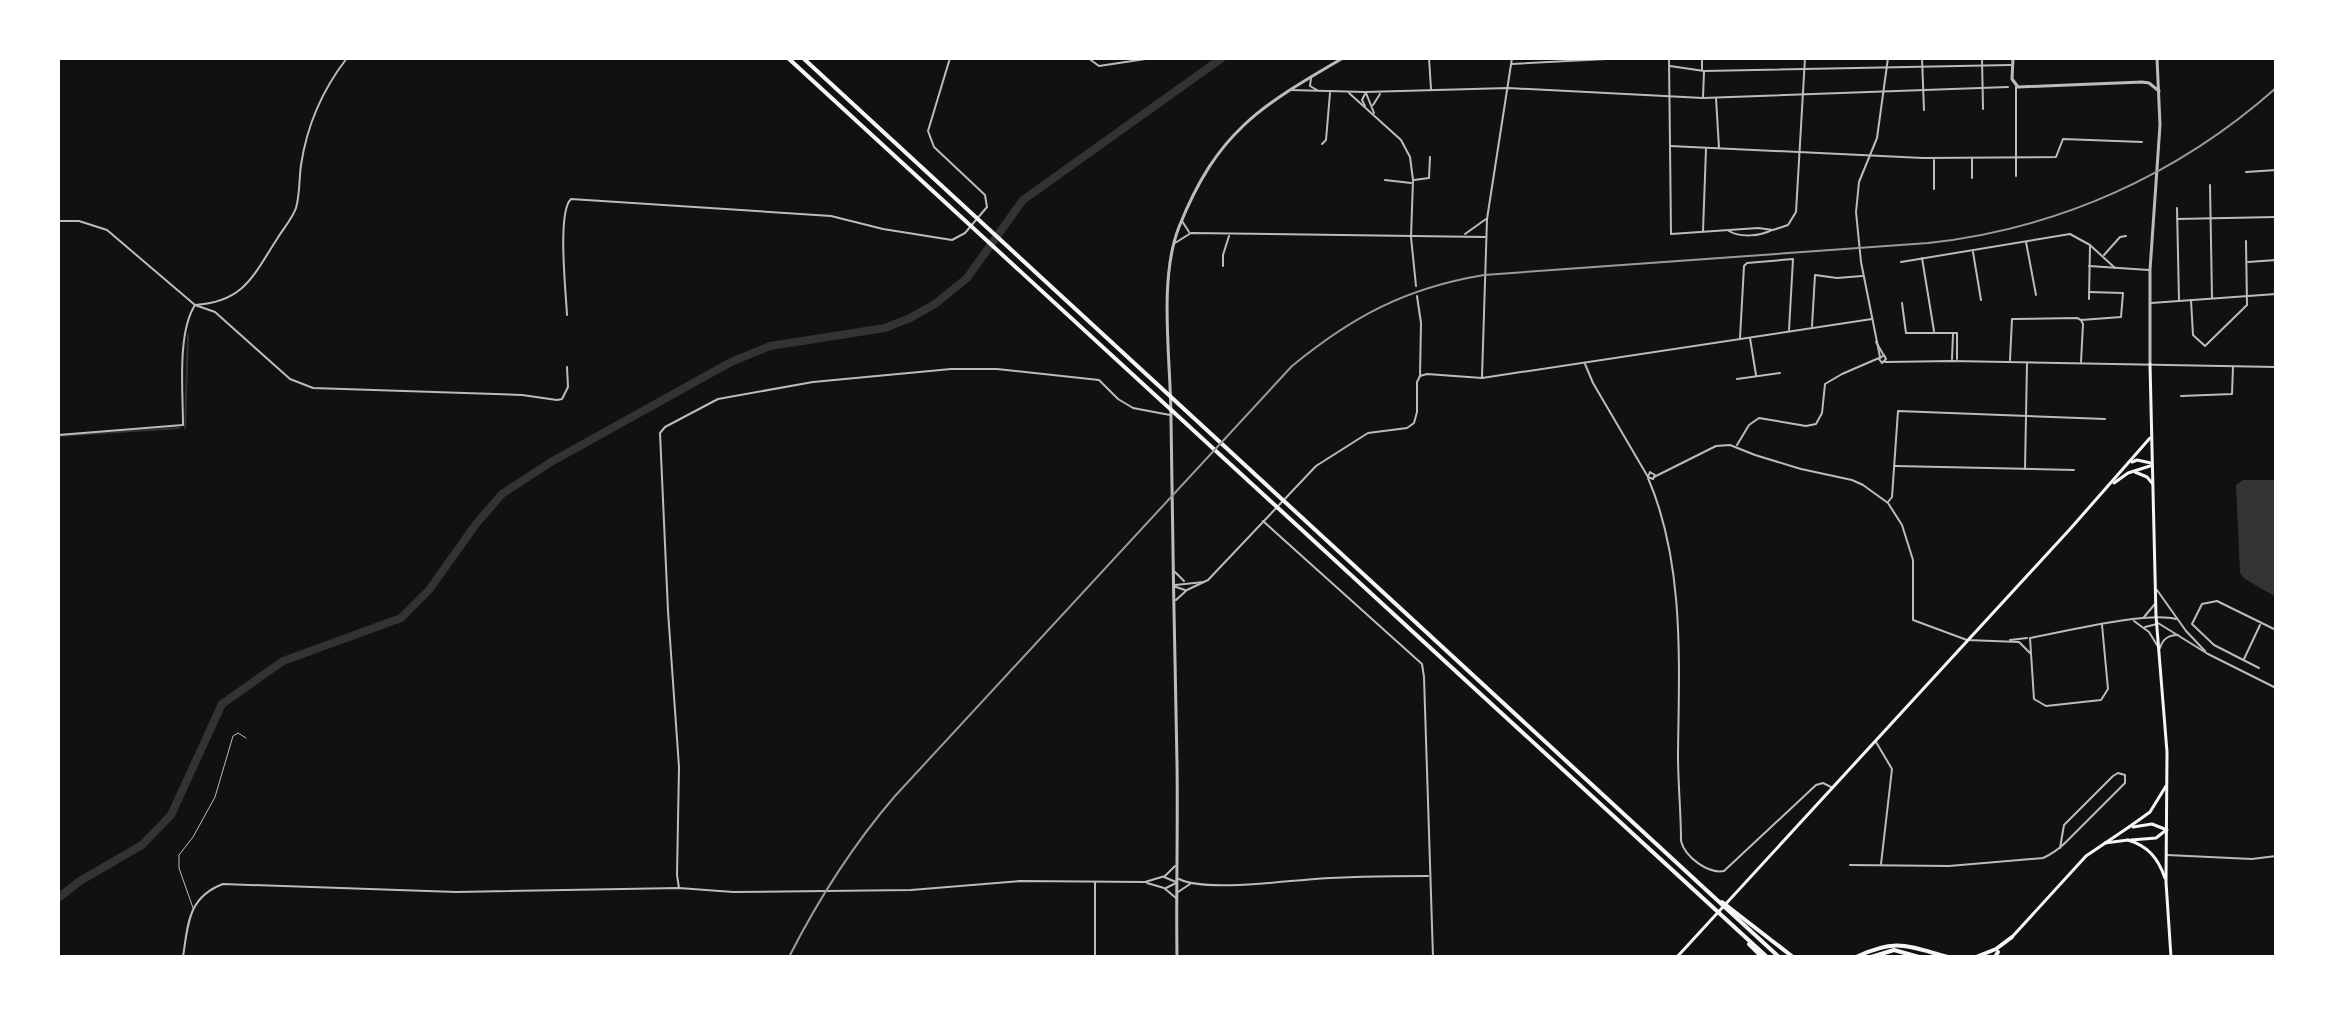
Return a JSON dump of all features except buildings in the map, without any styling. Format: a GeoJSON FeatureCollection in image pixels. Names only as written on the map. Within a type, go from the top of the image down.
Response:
{"type":"FeatureCollection","features":[{"type":"Feature","properties":{"kind":"highway"},"geometry":{"type":"LineString","coordinates":[[788,58],[1764,957]]}},
{"type":"Feature","properties":{"kind":"highway"},"geometry":{"type":"LineString","coordinates":[[803,58],[1779,957]]}},
{"type":"Feature","properties":{"kind":"highway"},"geometry":{"type":"LineString","coordinates":[[1697,882],[1793,957]]}},
{"type":"Feature","properties":{"kind":"highway"},"geometry":{"type":"LineString","coordinates":[[1976,957],[1996,949],[2012,937]]}},
{"type":"Feature","properties":{"kind":"highway"},"geometry":{"type":"LineString","coordinates":[[1856,957],[1877,947],[1893,944],[1948,957]]}},
{"type":"Feature","properties":{"kind":"highway"},"geometry":{"type":"LineString","coordinates":[[1871,957],[1894,950],[1919,957]]}},
{"type":"Feature","properties":{"kind":"main road"},"geometry":{"type":"LineString","coordinates":[[2150,364],[2150,465],[2157,645],[2167,752],[2166,882],[2171,957]]}},
{"type":"Feature","properties":{"kind":"main road"},"geometry":{"type":"LineString","coordinates":[[1677,957],[2150,438]]}},
{"type":"Feature","properties":{"kind":"main road"},"geometry":{"type":"LineString","coordinates":[[2129,463],[2137,460],[2150,465]]}},
{"type":"Feature","properties":{"kind":"main road"},"geometry":{"type":"LineString","coordinates":[[2108,487],[2128,473],[2150,465]]}},
{"type":"Feature","properties":{"kind":"main road"},"geometry":{"type":"LineString","coordinates":[[2128,473],[2139,472],[2152,483]]}},
{"type":"Feature","properties":{"kind":"main road"},"geometry":{"type":"LineString","coordinates":[[1995,955],[2086,856],[2150,812],[2167,782]]}},
{"type":"Feature","properties":{"kind":"main road"},"geometry":{"type":"LineString","coordinates":[[2129,827],[2152,824],[2167,830]]}},
{"type":"Feature","properties":{"kind":"main road"},"geometry":{"type":"LineString","coordinates":[[2102,844],[2156,838],[2167,830]]}},
{"type":"Feature","properties":{"kind":"main road"},"geometry":{"type":"LineString","coordinates":[[2128,840],[2143,845],[2151,852],[2161,866],[2166,882]]}},
{"type":"Feature","properties":{"kind":"street"},"geometry":{"type":"LineString","coordinates":[[58,435],[183,425],[184,355],[189,314],[195,305],[232,295],[249,282],[293,215],[304,152],[317,106],[330,79],[347,58]]}},
{"type":"Feature","properties":{"kind":"street"},"geometry":{"type":"LineString","coordinates":[[567,315],[563,231],[565,206],[571,199],[831,216],[883,229],[952,240],[965,233],[987,207],[985,195],[934,147],[928,131],[950,58]]}},
{"type":"Feature","properties":{"kind":"street"},"geometry":{"type":"LineString","coordinates":[[1088,58],[1099,66],[1152,58]]}},
{"type":"Feature","properties":{"kind":"street"},"geometry":{"type":"LineString","coordinates":[[1177,957],[1169,286],[1174,244],[1209,164],[1224,143],[1254,115],[1288,90],[1343,58]]}},
{"type":"Feature","properties":{"kind":"street"},"geometry":{"type":"LineString","coordinates":[[1429,58],[1431,89]]}},
{"type":"Feature","properties":{"kind":"street"},"geometry":{"type":"LineString","coordinates":[[1482,378],[1487,219],[1512,58]]}},
{"type":"Feature","properties":{"kind":"street"},"geometry":{"type":"LineString","coordinates":[[1512,64],[1626,58]]}},
{"type":"Feature","properties":{"kind":"street"},"geometry":{"type":"LineString","coordinates":[[1669,58],[1671,234],[1758,228],[1773,230]]}},
{"type":"Feature","properties":{"kind":"street"},"geometry":{"type":"LineString","coordinates":[[1702,58],[1703,98]]}},
{"type":"Feature","properties":{"kind":"street"},"geometry":{"type":"LineString","coordinates":[[1728,230],[1735,235],[1765,234],[1788,225],[1796,212],[1805,58]]}},
{"type":"Feature","properties":{"kind":"street"},"geometry":{"type":"LineString","coordinates":[[1883,359],[1872,319],[1856,212],[1859,182],[1877,138],[1888,58]]}},
{"type":"Feature","properties":{"kind":"street"},"geometry":{"type":"LineString","coordinates":[[1922,58],[1924,110]]}},
{"type":"Feature","properties":{"kind":"street"},"geometry":{"type":"LineString","coordinates":[[1982,58],[1983,109]]}},
{"type":"Feature","properties":{"kind":"street"},"geometry":{"type":"LineString","coordinates":[[2013,58],[2016,176]]}},
{"type":"Feature","properties":{"kind":"street"},"geometry":{"type":"LineString","coordinates":[[2150,364],[2150,270],[2159,143],[2157,58]]}},
{"type":"Feature","properties":{"kind":"street"},"geometry":{"type":"LineString","coordinates":[[1669,66],[1703,71],[2014,66]]}},
{"type":"Feature","properties":{"kind":"street"},"geometry":{"type":"LineString","coordinates":[[1311,76],[1310,86],[1322,92]]}},
{"type":"Feature","properties":{"kind":"street"},"geometry":{"type":"LineString","coordinates":[[2016,87],[2158,79]]}},
{"type":"Feature","properties":{"kind":"street"},"geometry":{"type":"LineString","coordinates":[[2142,82],[2159,91]]}},
{"type":"Feature","properties":{"kind":"street"},"geometry":{"type":"LineString","coordinates":[[1288,90],[1382,92],[1508,88],[1716,98],[2008,87]]}},
{"type":"Feature","properties":{"kind":"street"},"geometry":{"type":"LineString","coordinates":[[1322,144],[1326,140],[1331,92]]}},
{"type":"Feature","properties":{"kind":"street"},"geometry":{"type":"LineString","coordinates":[[1348,92],[1404,144],[1410,157],[1413,181],[1411,237],[1416,286]]}},
{"type":"Feature","properties":{"kind":"street"},"geometry":{"type":"LineString","coordinates":[[1365,92],[1376,118]]}},
{"type":"Feature","properties":{"kind":"street"},"geometry":{"type":"LineString","coordinates":[[1365,92],[1362,100],[1366,108]]}},
{"type":"Feature","properties":{"kind":"street"},"geometry":{"type":"LineString","coordinates":[[1373,106],[1382,92]]}},
{"type":"Feature","properties":{"kind":"street"},"geometry":{"type":"LineString","coordinates":[[1716,98],[1719,149]]}},
{"type":"Feature","properties":{"kind":"street"},"geometry":{"type":"LineString","coordinates":[[1670,146],[1972,159],[2056,157],[2063,139],[2142,142]]}},
{"type":"Feature","properties":{"kind":"street"},"geometry":{"type":"LineString","coordinates":[[1703,232],[1706,148]]}},
{"type":"Feature","properties":{"kind":"street"},"geometry":{"type":"LineString","coordinates":[[1385,180],[1427,180],[1430,157]]}},
{"type":"Feature","properties":{"kind":"street"},"geometry":{"type":"LineString","coordinates":[[1934,158],[1934,189]]}},
{"type":"Feature","properties":{"kind":"street"},"geometry":{"type":"LineString","coordinates":[[1972,159],[1972,178]]}},
{"type":"Feature","properties":{"kind":"street"},"geometry":{"type":"LineString","coordinates":[[2246,172],[2276,170]]}},
{"type":"Feature","properties":{"kind":"street"},"geometry":{"type":"LineString","coordinates":[[2210,185],[2212,299]]}},
{"type":"Feature","properties":{"kind":"street"},"geometry":{"type":"LineString","coordinates":[[2177,208],[2179,301]]}},
{"type":"Feature","properties":{"kind":"street"},"geometry":{"type":"LineString","coordinates":[[2177,219],[2276,217]]}},
{"type":"Feature","properties":{"kind":"street"},"geometry":{"type":"LineString","coordinates":[[1461,236],[1487,219]]}},
{"type":"Feature","properties":{"kind":"street"},"geometry":{"type":"LineString","coordinates":[[1182,220],[1191,233]]}},
{"type":"Feature","properties":{"kind":"street"},"geometry":{"type":"LineString","coordinates":[[58,221],[79,221],[107,230],[195,305],[215,312],[290,379],[313,388],[522,395],[557,400],[568,392],[567,367]]}},
{"type":"Feature","properties":{"kind":"street"},"geometry":{"type":"LineString","coordinates":[[1174,244],[1191,233],[1486,237]]}},
{"type":"Feature","properties":{"kind":"street"},"geometry":{"type":"LineString","coordinates":[[1901,262],[2070,234],[2090,245],[2115,268]]}},
{"type":"Feature","properties":{"kind":"street"},"geometry":{"type":"LineString","coordinates":[[1223,266],[1229,235]]}},
{"type":"Feature","properties":{"kind":"street"},"geometry":{"type":"LineString","coordinates":[[2104,256],[2117,239],[2126,236]]}},
{"type":"Feature","properties":{"kind":"street"},"geometry":{"type":"LineString","coordinates":[[2191,300],[2193,335],[2205,346],[2247,305],[2246,241]]}},
{"type":"Feature","properties":{"kind":"street"},"geometry":{"type":"LineString","coordinates":[[2026,242],[2036,295]]}},
{"type":"Feature","properties":{"kind":"street"},"geometry":{"type":"LineString","coordinates":[[2089,299],[2090,245]]}},
{"type":"Feature","properties":{"kind":"street"},"geometry":{"type":"LineString","coordinates":[[1973,251],[1981,300]]}},
{"type":"Feature","properties":{"kind":"street"},"geometry":{"type":"LineString","coordinates":[[1922,258],[1934,332]]}},
{"type":"Feature","properties":{"kind":"street"},"geometry":{"type":"LineString","coordinates":[[1740,339],[1744,266],[1747,263],[1793,259],[1789,332]]}},
{"type":"Feature","properties":{"kind":"street"},"geometry":{"type":"LineString","coordinates":[[2246,262],[2276,260]]}},
{"type":"Feature","properties":{"kind":"street"},"geometry":{"type":"LineString","coordinates":[[2089,266],[2150,270]]}},
{"type":"Feature","properties":{"kind":"street"},"geometry":{"type":"LineString","coordinates":[[1812,328],[1815,275],[1837,278],[1864,275]]}},
{"type":"Feature","properties":{"kind":"street"},"geometry":{"type":"LineString","coordinates":[[2011,362],[2012,319],[2121,317],[2123,293],[2089,292]]}},
{"type":"Feature","properties":{"kind":"street"},"geometry":{"type":"LineString","coordinates":[[2150,303],[2276,294]]}},
{"type":"Feature","properties":{"kind":"street"},"geometry":{"type":"LineString","coordinates":[[1173,605],[1187,590],[1205,582],[1309,472],[1350,443],[1377,430],[1410,426],[1416,418],[1417,382],[1420,376],[1421,321],[1417,296]]}},
{"type":"Feature","properties":{"kind":"street"},"geometry":{"type":"LineString","coordinates":[[1902,303],[1906,333],[1955,333],[1955,361]]}},
{"type":"Feature","properties":{"kind":"street"},"geometry":{"type":"LineString","coordinates":[[1420,376],[1482,378],[1872,319]]}},
{"type":"Feature","properties":{"kind":"street"},"geometry":{"type":"LineString","coordinates":[[2081,320],[2081,363]]}},
{"type":"Feature","properties":{"kind":"street"},"geometry":{"type":"LineString","coordinates":[[1750,338],[1756,377]]}},
{"type":"Feature","properties":{"kind":"street"},"geometry":{"type":"LineString","coordinates":[[1736,446],[1749,425],[1759,418],[1806,426],[1816,424],[1822,413],[1824,387],[1828,381],[1883,359],[1898,362],[2276,367]]}},
{"type":"Feature","properties":{"kind":"street"},"geometry":{"type":"LineString","coordinates":[[2025,469],[2027,362]]}},
{"type":"Feature","properties":{"kind":"street"},"geometry":{"type":"LineString","coordinates":[[1585,363],[1593,383],[1653,488],[1673,564],[1681,841],[1684,850],[1709,870],[1724,871],[1816,785],[1823,783],[1832,789]]}},
{"type":"Feature","properties":{"kind":"street"},"geometry":{"type":"LineString","coordinates":[[2181,396],[2232,394],[2233,366]]}},
{"type":"Feature","properties":{"kind":"street"},"geometry":{"type":"LineString","coordinates":[[679,888],[679,767],[660,433],[665,427],[718,399],[765,389],[951,369],[997,369],[1099,380],[1118,399],[1133,408],[1171,415]]}},
{"type":"Feature","properties":{"kind":"street"},"geometry":{"type":"LineString","coordinates":[[1737,379],[1780,373]]}},
{"type":"Feature","properties":{"kind":"street"},"geometry":{"type":"LineString","coordinates":[[1888,503],[1892,497],[1898,411],[2105,419]]}},
{"type":"Feature","properties":{"kind":"street"},"geometry":{"type":"LineString","coordinates":[[1648,477],[1716,446],[1736,446],[1801,469],[1852,480],[1888,503],[1902,525],[1912,553],[1913,620],[1967,640],[2019,642],[2030,653]]}},
{"type":"Feature","properties":{"kind":"street"},"geometry":{"type":"LineString","coordinates":[[1641,465],[1653,475]]}},
{"type":"Feature","properties":{"kind":"street"},"geometry":{"type":"LineString","coordinates":[[1895,466],[2074,470]]}},
{"type":"Feature","properties":{"kind":"street"},"geometry":{"type":"LineString","coordinates":[[1653,475],[1653,488]]}},
{"type":"Feature","properties":{"kind":"street"},"geometry":{"type":"LineString","coordinates":[[1263,521],[1422,664],[1433,957]]}},
{"type":"Feature","properties":{"kind":"street"},"geometry":{"type":"LineString","coordinates":[[1172,568],[1185,582]]}},
{"type":"Feature","properties":{"kind":"street"},"geometry":{"type":"LineString","coordinates":[[1173,585],[1205,582]]}},
{"type":"Feature","properties":{"kind":"street"},"geometry":{"type":"LineString","coordinates":[[1173,585],[1187,590]]}},
{"type":"Feature","properties":{"kind":"street"},"geometry":{"type":"LineString","coordinates":[[2156,589],[2176,619],[2208,654]]}},
{"type":"Feature","properties":{"kind":"street"},"geometry":{"type":"LineString","coordinates":[[2259,668],[2214,645],[2192,624],[2202,604],[2217,601],[2276,630]]}},
{"type":"Feature","properties":{"kind":"street"},"geometry":{"type":"LineString","coordinates":[[2144,617],[2156,603]]}},
{"type":"Feature","properties":{"kind":"street"},"geometry":{"type":"LineString","coordinates":[[2009,641],[2144,617],[2176,619]]}},
{"type":"Feature","properties":{"kind":"street"},"geometry":{"type":"LineString","coordinates":[[2133,620],[2157,645]]}},
{"type":"Feature","properties":{"kind":"street"},"geometry":{"type":"LineString","coordinates":[[2143,627],[2157,623],[2208,654],[2276,688]]}},
{"type":"Feature","properties":{"kind":"street"},"geometry":{"type":"LineString","coordinates":[[2244,660],[2261,623]]}},
{"type":"Feature","properties":{"kind":"street"},"geometry":{"type":"LineString","coordinates":[[2030,638],[2034,699],[2046,706],[2101,700],[2108,689],[2102,625]]}},
{"type":"Feature","properties":{"kind":"street"},"geometry":{"type":"LineString","coordinates":[[2158,655],[2162,641],[2169,635],[2180,635]]}},
{"type":"Feature","properties":{"kind":"street"},"geometry":{"type":"LineString","coordinates":[[1876,742],[1892,769],[1881,865]]}},
{"type":"Feature","properties":{"kind":"street"},"geometry":{"type":"LineString","coordinates":[[1850,865],[1949,866],[2043,858],[2060,848],[2125,783],[2125,775],[2120,773],[2113,776],[2064,825],[2060,848]]}},
{"type":"Feature","properties":{"kind":"street"},"geometry":{"type":"LineString","coordinates":[[2063,832],[2071,837]]}},
{"type":"Feature","properties":{"kind":"street"},"geometry":{"type":"LineString","coordinates":[[2167,855],[2252,859],[2276,856]]}},
{"type":"Feature","properties":{"kind":"street"},"geometry":{"type":"LineString","coordinates":[[1163,877],[1176,865]]}},
{"type":"Feature","properties":{"kind":"street"},"geometry":{"type":"LineString","coordinates":[[1176,876],[1191,884],[1253,884],[1429,876]]}},
{"type":"Feature","properties":{"kind":"street"},"geometry":{"type":"LineString","coordinates":[[1145,882],[1163,877],[1176,883]]}},
{"type":"Feature","properties":{"kind":"street"},"geometry":{"type":"LineString","coordinates":[[183,957],[193,908],[200,897],[223,884],[456,892],[679,888],[733,892],[911,890],[1020,881],[1095,881],[1145,882],[1176,896]]}},
{"type":"Feature","properties":{"kind":"street"},"geometry":{"type":"LineString","coordinates":[[1095,881],[1095,957]]}},
{"type":"Feature","properties":{"kind":"street"},"geometry":{"type":"LineString","coordinates":[[1164,888],[1176,883]]}},
{"type":"Feature","properties":{"kind":"street"},"geometry":{"type":"LineString","coordinates":[[1176,896],[1191,884]]}},
{"type":"Feature","properties":{"kind":"lane"},"geometry":{"type":"LineString","coordinates":[[193,908],[179,868],[179,855],[193,837],[215,797],[233,736],[238,733],[246,738]]}},
{"type":"Feature","properties":{"kind":"shaded area"},"geometry":{"type":"Polygon","coordinates":[[[2243,480],[2276,480],[2276,597],[2240,573],[2236,485],[2243,480]]]}},
{"type":"Feature","properties":{"kind":"waterway"},"geometry":{"type":"LineString","coordinates":[[58,898],[80,881],[142,845],[171,815],[222,704],[283,661],[401,618],[429,590],[476,524],[502,494],[551,462],[731,362],[770,346],[885,328],[935,304],[967,278],[1023,200],[1222,58]]}},
{"type":"Feature","properties":{"kind":"waterway"},"geometry":{"type":"LineString","coordinates":[[185,428],[188,335]]}},
{"type":"Feature","properties":{"kind":"waterway"},"geometry":{"type":"LineString","coordinates":[[58,436],[179,428]]}},
{"type":"Feature","properties":{"kind":"railway"},"geometry":{"type":"LineString","coordinates":[[789,957],[837,873],[895,796],[1292,366],[1359,319],[1405,296],[1484,275],[1928,243],[2023,225],[2069,211],[2157,172],[2199,147],[2276,88]]}}]}
